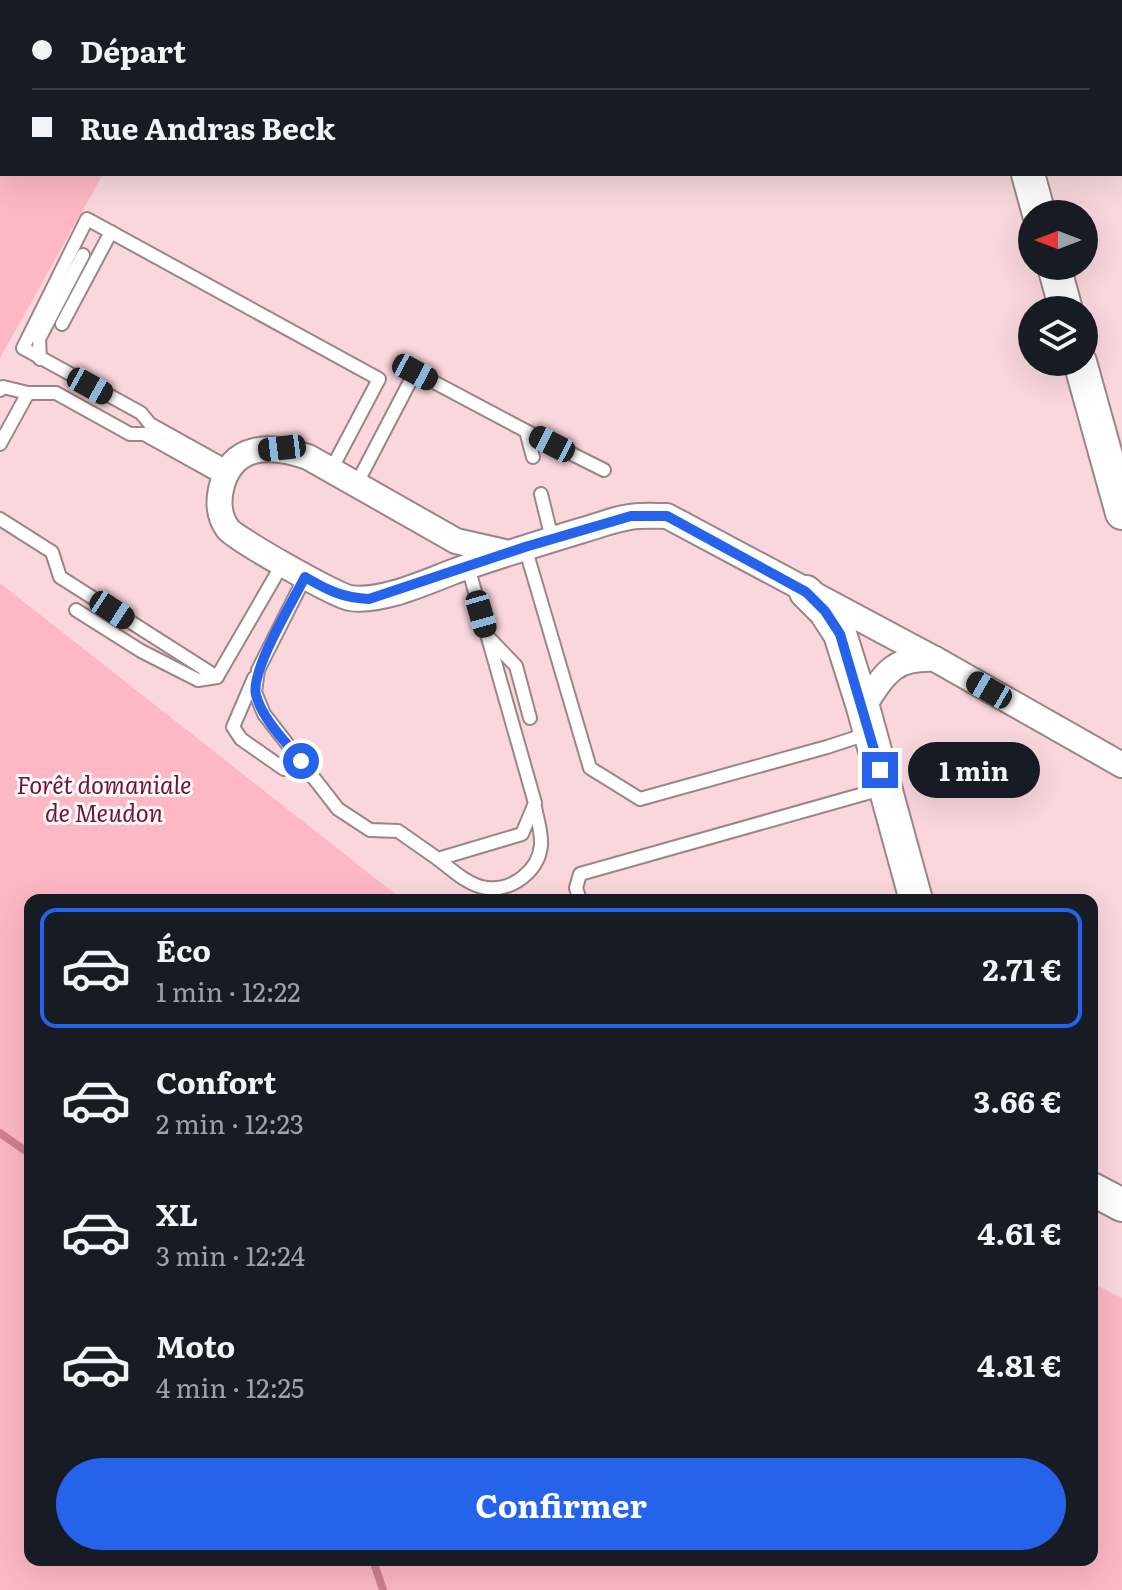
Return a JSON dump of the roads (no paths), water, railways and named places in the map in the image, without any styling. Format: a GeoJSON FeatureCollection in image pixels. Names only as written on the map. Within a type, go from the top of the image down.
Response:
{"type":"FeatureCollection","features":[{"type":"Feature","properties":{"kind":"street"},"geometry":{"type":"LineString","coordinates":[[1029,176],[1035,200]]}},
{"type":"Feature","properties":{"kind":"street"},"geometry":{"type":"LineString","coordinates":[[1084,376],[1122,513]]}},
{"type":"Feature","properties":{"kind":"street"},"geometry":{"type":"LineString","coordinates":[[517,550],[456,541],[308,457],[282,448],[241,455],[226,473],[217,505],[229,531],[329,591],[348,598],[369,599],[631,516],[667,516],[935,659],[1122,765]]}},
{"type":"Feature","properties":{"kind":"street"},"geometry":{"type":"LineString","coordinates":[[806,592],[825,611],[840,634],[914,894]]}},
{"type":"Feature","properties":{"kind":"street"},"geometry":{"type":"LineString","coordinates":[[866,720],[886,673],[912,658],[935,659]]}},
{"type":"Feature","properties":{"kind":"street"},"geometry":{"type":"LineString","coordinates":[[1098,1192],[1122,1205]]}},
{"type":"Feature","properties":{"kind":"lane"},"geometry":{"type":"LineString","coordinates":[[226,473],[150,424],[141,413],[23,348],[87,219],[379,379],[331,470]]}},
{"type":"Feature","properties":{"kind":"lane"},"geometry":{"type":"LineString","coordinates":[[62,324],[111,232]]}},
{"type":"Feature","properties":{"kind":"lane"},"geometry":{"type":"LineString","coordinates":[[40,359],[39,339],[83,255]]}},
{"type":"Feature","properties":{"kind":"lane"},"geometry":{"type":"LineString","coordinates":[[356,485],[415,372],[604,470]]}},
{"type":"Feature","properties":{"kind":"lane"},"geometry":{"type":"LineString","coordinates":[[0,390],[8,387],[28,393],[56,393],[130,434],[144,434],[226,473]]}},
{"type":"Feature","properties":{"kind":"lane"},"geometry":{"type":"LineString","coordinates":[[0,444],[28,393]]}},
{"type":"Feature","properties":{"kind":"lane"},"geometry":{"type":"LineString","coordinates":[[526,431],[533,457]]}},
{"type":"Feature","properties":{"kind":"lane"},"geometry":{"type":"LineString","coordinates":[[541,494],[552,539]]}},
{"type":"Feature","properties":{"kind":"lane"},"geometry":{"type":"LineString","coordinates":[[0,519],[52,552],[60,577],[217,677]]}},
{"type":"Feature","properties":{"kind":"lane"},"geometry":{"type":"LineString","coordinates":[[517,550],[590,768],[640,799],[827,747],[866,720]]}},
{"type":"Feature","properties":{"kind":"lane"},"geometry":{"type":"LineString","coordinates":[[217,677],[283,563]]}},
{"type":"Feature","properties":{"kind":"lane"},"geometry":{"type":"LineString","coordinates":[[258,670],[255,692],[264,714],[338,809],[370,830],[398,831],[463,878],[487,888],[510,885],[530,871],[541,845],[535,803],[468,567]]}},
{"type":"Feature","properties":{"kind":"lane"},"geometry":{"type":"LineString","coordinates":[[284,769],[241,739],[233,727],[237,713],[305,577]]}},
{"type":"Feature","properties":{"kind":"lane"},"geometry":{"type":"LineString","coordinates":[[76,610],[141,651],[198,680],[217,677]]}},
{"type":"Feature","properties":{"kind":"lane"},"geometry":{"type":"LineString","coordinates":[[488,637],[516,666],[530,718]]}},
{"type":"Feature","properties":{"kind":"lane"},"geometry":{"type":"LineString","coordinates":[[578,894],[576,888],[580,874],[885,788]]}},
{"type":"Feature","properties":{"kind":"lane"},"geometry":{"type":"LineString","coordinates":[[438,859],[522,834],[535,803]]}},
{"type":"Feature","properties":{"kind":"waterway"},"geometry":{"type":"LineString","coordinates":[[0,1133],[24,1150]]}},
{"type":"Feature","properties":{"kind":"waterway"},"geometry":{"type":"LineString","coordinates":[[375,1566],[383,1590]]}},
{"type":"Feature","properties":{"kind":"park label","name":"Forêt domaniale de Meudon"},"geometry":{"type":"Point","coordinates":[104,797]}}]}
